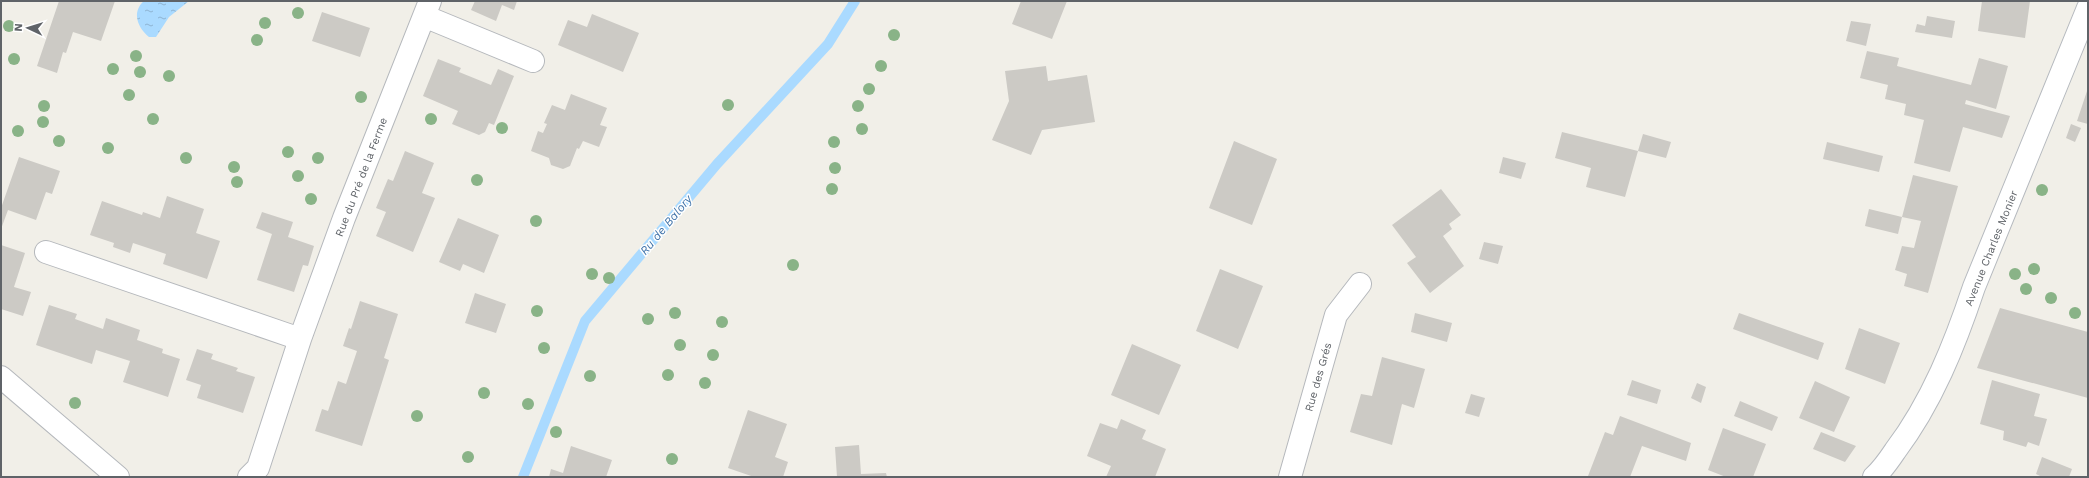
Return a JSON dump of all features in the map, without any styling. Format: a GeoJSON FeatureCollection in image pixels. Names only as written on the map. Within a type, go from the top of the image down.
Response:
{"type":"FeatureCollection","features":[{"type":"Feature","properties":{"kind":"street","name":"Rue du Pré de la Ferme"},"geometry":{"type":"LineString","coordinates":[[249,477],[258,468],[300,339],[344,218],[427,8],[532,61]]}},
{"type":"Feature","properties":{"kind":"street","name":"Avenue Charles Monier"},"geometry":{"type":"LineString","coordinates":[[1874,477],[1909,432],[1931,393],[1955,340],[1974,287],[2088,8]]}},
{"type":"Feature","properties":{"kind":"street"},"geometry":{"type":"LineString","coordinates":[[46,252],[300,339]]}},
{"type":"Feature","properties":{"kind":"street","name":"Rue des Grés"},"geometry":{"type":"LineString","coordinates":[[1290,477],[1336,315],[1360,284]]}},
{"type":"Feature","properties":{"kind":"street"},"geometry":{"type":"LineString","coordinates":[[1,377],[118,477]]}},
{"type":"Feature","properties":{"kind":"water"},"geometry":{"type":"Polygon","coordinates":[[[144,1],[189,1],[169,17],[156,37],[149,37],[139,25],[137,15],[140,5],[144,1]]]}},
{"type":"Feature","properties":{"kind":"building"},"geometry":{"type":"Polygon","coordinates":[[[59,1],[115,1],[101,41],[73,32],[66,53],[63,52],[57,73],[37,66],[59,1]]]}},
{"type":"Feature","properties":{"kind":"building"},"geometry":{"type":"Polygon","coordinates":[[[475,1],[517,1],[514,10],[502,5],[496,21],[471,10],[475,1]]]}},
{"type":"Feature","properties":{"kind":"building"},"geometry":{"type":"Polygon","coordinates":[[[1021,1],[1067,1],[1052,39],[1012,24],[1021,1]]]}},
{"type":"Feature","properties":{"kind":"building"},"geometry":{"type":"Polygon","coordinates":[[[1982,1],[2030,1],[2025,38],[1978,31],[1982,1]]]}},
{"type":"Feature","properties":{"kind":"building"},"geometry":{"type":"Polygon","coordinates":[[[322,12],[370,28],[360,57],[312,41],[322,12]]]}},
{"type":"Feature","properties":{"kind":"building"},"geometry":{"type":"Polygon","coordinates":[[[592,14],[639,33],[623,72],[558,45],[568,20],[587,27],[592,14]]]}},
{"type":"Feature","properties":{"kind":"building"},"geometry":{"type":"Polygon","coordinates":[[[1927,16],[1955,21],[1952,38],[1915,32],[1917,24],[1925,26],[1927,16]]]}},
{"type":"Feature","properties":{"kind":"building"},"geometry":{"type":"Polygon","coordinates":[[[1851,21],[1871,24],[1866,46],[1846,41],[1851,21]]]}},
{"type":"Feature","properties":{"kind":"building"},"geometry":{"type":"Polygon","coordinates":[[[1867,51],[1899,58],[1897,66],[1971,85],[1979,58],[2008,66],[1996,109],[1966,100],[1965,104],[2010,116],[2002,138],[1963,127],[1950,172],[1914,163],[1924,120],[1904,115],[1906,104],[1885,99],[1888,85],[1860,78],[1867,51]]]}},
{"type":"Feature","properties":{"kind":"building"},"geometry":{"type":"Polygon","coordinates":[[[438,59],[461,68],[459,72],[491,85],[498,69],[514,76],[494,125],[489,123],[485,132],[479,135],[452,124],[458,111],[423,96],[438,59]]]}},
{"type":"Feature","properties":{"kind":"building"},"geometry":{"type":"Polygon","coordinates":[[[1046,66],[1048,81],[1087,75],[1095,122],[1042,130],[1031,155],[992,140],[1009,101],[1005,71],[1046,66]]]}},
{"type":"Feature","properties":{"kind":"building"},"geometry":{"type":"Polygon","coordinates":[[[2088,88],[2088,124],[2077,121],[2088,88]]]}},
{"type":"Feature","properties":{"kind":"building"},"geometry":{"type":"Polygon","coordinates":[[[571,94],[607,108],[600,125],[607,127],[599,147],[583,141],[579,149],[577,148],[570,166],[563,169],[551,165],[549,158],[531,151],[538,131],[543,133],[547,124],[544,123],[552,105],[565,110],[571,94]]]}},
{"type":"Feature","properties":{"kind":"building"},"geometry":{"type":"Polygon","coordinates":[[[2071,124],[2081,128],[2075,142],[2066,138],[2071,124]]]}},
{"type":"Feature","properties":{"kind":"building"},"geometry":{"type":"Polygon","coordinates":[[[1562,132],[1638,151],[1625,197],[1586,187],[1591,168],[1555,158],[1562,132]]]}},
{"type":"Feature","properties":{"kind":"building"},"geometry":{"type":"Polygon","coordinates":[[[1643,134],[1671,142],[1666,158],[1638,151],[1643,134]]]}},
{"type":"Feature","properties":{"kind":"building"},"geometry":{"type":"Polygon","coordinates":[[[1234,141],[1277,159],[1252,225],[1209,208],[1234,141]]]}},
{"type":"Feature","properties":{"kind":"building"},"geometry":{"type":"Polygon","coordinates":[[[1827,142],[1883,156],[1879,172],[1823,159],[1827,142]]]}},
{"type":"Feature","properties":{"kind":"building"},"geometry":{"type":"Polygon","coordinates":[[[405,151],[434,163],[422,193],[435,198],[413,252],[376,236],[386,212],[376,208],[388,179],[393,181],[405,151]]]}},
{"type":"Feature","properties":{"kind":"building"},"geometry":{"type":"Polygon","coordinates":[[[19,157],[60,171],[52,194],[46,192],[36,220],[8,210],[1,229],[1,208],[19,157]]]}},
{"type":"Feature","properties":{"kind":"building"},"geometry":{"type":"Polygon","coordinates":[[[1503,157],[1526,163],[1521,179],[1499,173],[1503,157]]]}},
{"type":"Feature","properties":{"kind":"building"},"geometry":{"type":"Polygon","coordinates":[[[1913,175],[1958,186],[1928,293],[1904,286],[1907,274],[1895,270],[1902,246],[1914,248],[1921,221],[1902,217],[1913,175]]]}},
{"type":"Feature","properties":{"kind":"building"},"geometry":{"type":"Polygon","coordinates":[[[1441,189],[1461,215],[1449,224],[1452,229],[1443,236],[1464,266],[1430,293],[1407,263],[1416,257],[1392,225],[1441,189]]]}},
{"type":"Feature","properties":{"kind":"building"},"geometry":{"type":"Polygon","coordinates":[[[167,196],[204,209],[196,233],[220,241],[207,279],[163,264],[166,254],[133,243],[130,253],[113,247],[114,243],[90,235],[102,201],[142,215],[143,212],[160,218],[167,196]]]}},
{"type":"Feature","properties":{"kind":"building"},"geometry":{"type":"Polygon","coordinates":[[[1869,209],[1902,217],[1898,234],[1865,226],[1869,209]]]}},
{"type":"Feature","properties":{"kind":"building"},"geometry":{"type":"Polygon","coordinates":[[[262,212],[293,222],[288,237],[314,246],[308,266],[303,265],[294,292],[257,280],[272,234],[256,228],[262,212]]]}},
{"type":"Feature","properties":{"kind":"building"},"geometry":{"type":"Polygon","coordinates":[[[458,218],[499,235],[484,273],[463,264],[460,271],[439,262],[458,218]]]}},
{"type":"Feature","properties":{"kind":"building"},"geometry":{"type":"Polygon","coordinates":[[[1484,242],[1503,246],[1498,264],[1479,259],[1484,242]]]}},
{"type":"Feature","properties":{"kind":"building"},"geometry":{"type":"Polygon","coordinates":[[[1,245],[25,253],[14,287],[31,292],[23,316],[1,309],[1,245]]]}},
{"type":"Feature","properties":{"kind":"building"},"geometry":{"type":"Polygon","coordinates":[[[1220,269],[1263,286],[1238,349],[1196,331],[1220,269]]]}},
{"type":"Feature","properties":{"kind":"building"},"geometry":{"type":"Polygon","coordinates":[[[475,293],[506,304],[496,333],[465,323],[475,293]]]}},
{"type":"Feature","properties":{"kind":"building"},"geometry":{"type":"Polygon","coordinates":[[[360,301],[398,314],[384,358],[389,360],[362,446],[315,431],[322,409],[328,411],[338,381],[346,384],[357,351],[343,346],[349,328],[351,329],[360,301]]]}},
{"type":"Feature","properties":{"kind":"building"},"geometry":{"type":"Polygon","coordinates":[[[49,305],[77,314],[75,319],[103,329],[106,318],[140,330],[137,340],[163,349],[162,353],[180,359],[168,397],[123,382],[130,361],[96,350],[92,364],[36,345],[49,305]]]}},
{"type":"Feature","properties":{"kind":"building"},"geometry":{"type":"Polygon","coordinates":[[[2000,308],[2088,332],[2088,398],[1977,368],[2000,308]]]}},
{"type":"Feature","properties":{"kind":"building"},"geometry":{"type":"Polygon","coordinates":[[[1415,313],[1452,323],[1447,342],[1411,332],[1415,313]]]}},
{"type":"Feature","properties":{"kind":"building"},"geometry":{"type":"Polygon","coordinates":[[[1739,313],[1824,343],[1818,360],[1733,329],[1739,313]]]}},
{"type":"Feature","properties":{"kind":"building"},"geometry":{"type":"Polygon","coordinates":[[[1859,328],[1900,343],[1885,384],[1845,369],[1859,328]]]}},
{"type":"Feature","properties":{"kind":"building"},"geometry":{"type":"Polygon","coordinates":[[[1132,344],[1181,365],[1159,415],[1111,395],[1132,344]]]}},
{"type":"Feature","properties":{"kind":"building"},"geometry":{"type":"Polygon","coordinates":[[[197,349],[213,354],[211,359],[238,368],[236,371],[255,377],[243,413],[197,398],[201,385],[186,380],[197,349]]]}},
{"type":"Feature","properties":{"kind":"building"},"geometry":{"type":"Polygon","coordinates":[[[1382,357],[1425,369],[1414,408],[1402,404],[1392,445],[1350,432],[1361,394],[1372,396],[1382,357]]]}},
{"type":"Feature","properties":{"kind":"building"},"geometry":{"type":"Polygon","coordinates":[[[1632,380],[1661,390],[1657,404],[1627,395],[1632,380]]]}},
{"type":"Feature","properties":{"kind":"building"},"geometry":{"type":"Polygon","coordinates":[[[1992,380],[2040,394],[2034,416],[2047,419],[2039,446],[2028,442],[2026,447],[2003,440],[2004,431],[1980,424],[1992,380]]]}},
{"type":"Feature","properties":{"kind":"building"},"geometry":{"type":"Polygon","coordinates":[[[1815,381],[1850,397],[1834,432],[1799,418],[1815,381]]]}},
{"type":"Feature","properties":{"kind":"building"},"geometry":{"type":"Polygon","coordinates":[[[1697,383],[1706,387],[1701,403],[1691,398],[1697,383]]]}},
{"type":"Feature","properties":{"kind":"building"},"geometry":{"type":"Polygon","coordinates":[[[1471,394],[1485,398],[1479,417],[1465,413],[1471,394]]]}},
{"type":"Feature","properties":{"kind":"building"},"geometry":{"type":"Polygon","coordinates":[[[1740,401],[1778,417],[1772,431],[1734,416],[1740,401]]]}},
{"type":"Feature","properties":{"kind":"building"},"geometry":{"type":"Polygon","coordinates":[[[748,410],[787,424],[775,457],[788,462],[783,477],[754,477],[728,468],[748,410]]]}},
{"type":"Feature","properties":{"kind":"building"},"geometry":{"type":"Polygon","coordinates":[[[1620,416],[1691,443],[1686,461],[1642,446],[1630,477],[1588,476],[1605,432],[1613,435],[1620,416]]]}},
{"type":"Feature","properties":{"kind":"building"},"geometry":{"type":"Polygon","coordinates":[[[1121,419],[1146,430],[1142,439],[1166,449],[1155,477],[1106,477],[1111,466],[1087,456],[1100,423],[1117,429],[1121,419]]]}},
{"type":"Feature","properties":{"kind":"building"},"geometry":{"type":"Polygon","coordinates":[[[1723,428],[1766,444],[1753,477],[1726,477],[1708,470],[1723,428]]]}},
{"type":"Feature","properties":{"kind":"building"},"geometry":{"type":"Polygon","coordinates":[[[1821,432],[1856,446],[1845,462],[1813,449],[1821,432]]]}},
{"type":"Feature","properties":{"kind":"building"},"geometry":{"type":"Polygon","coordinates":[[[859,445],[861,474],[886,473],[887,477],[837,477],[835,447],[859,445]]]}},
{"type":"Feature","properties":{"kind":"building"},"geometry":{"type":"Polygon","coordinates":[[[571,446],[612,460],[606,477],[549,477],[551,469],[563,473],[571,446]]]}},
{"type":"Feature","properties":{"kind":"building"},"geometry":{"type":"Polygon","coordinates":[[[2042,457],[2072,469],[2069,477],[2042,477],[2036,474],[2042,457]]]}},
{"type":"Feature","properties":{"kind":"waterway","name":"Ru de Balory"},"geometry":{"type":"LineString","coordinates":[[523,477],[585,321],[717,164],[828,44],[855,1]]}}]}
